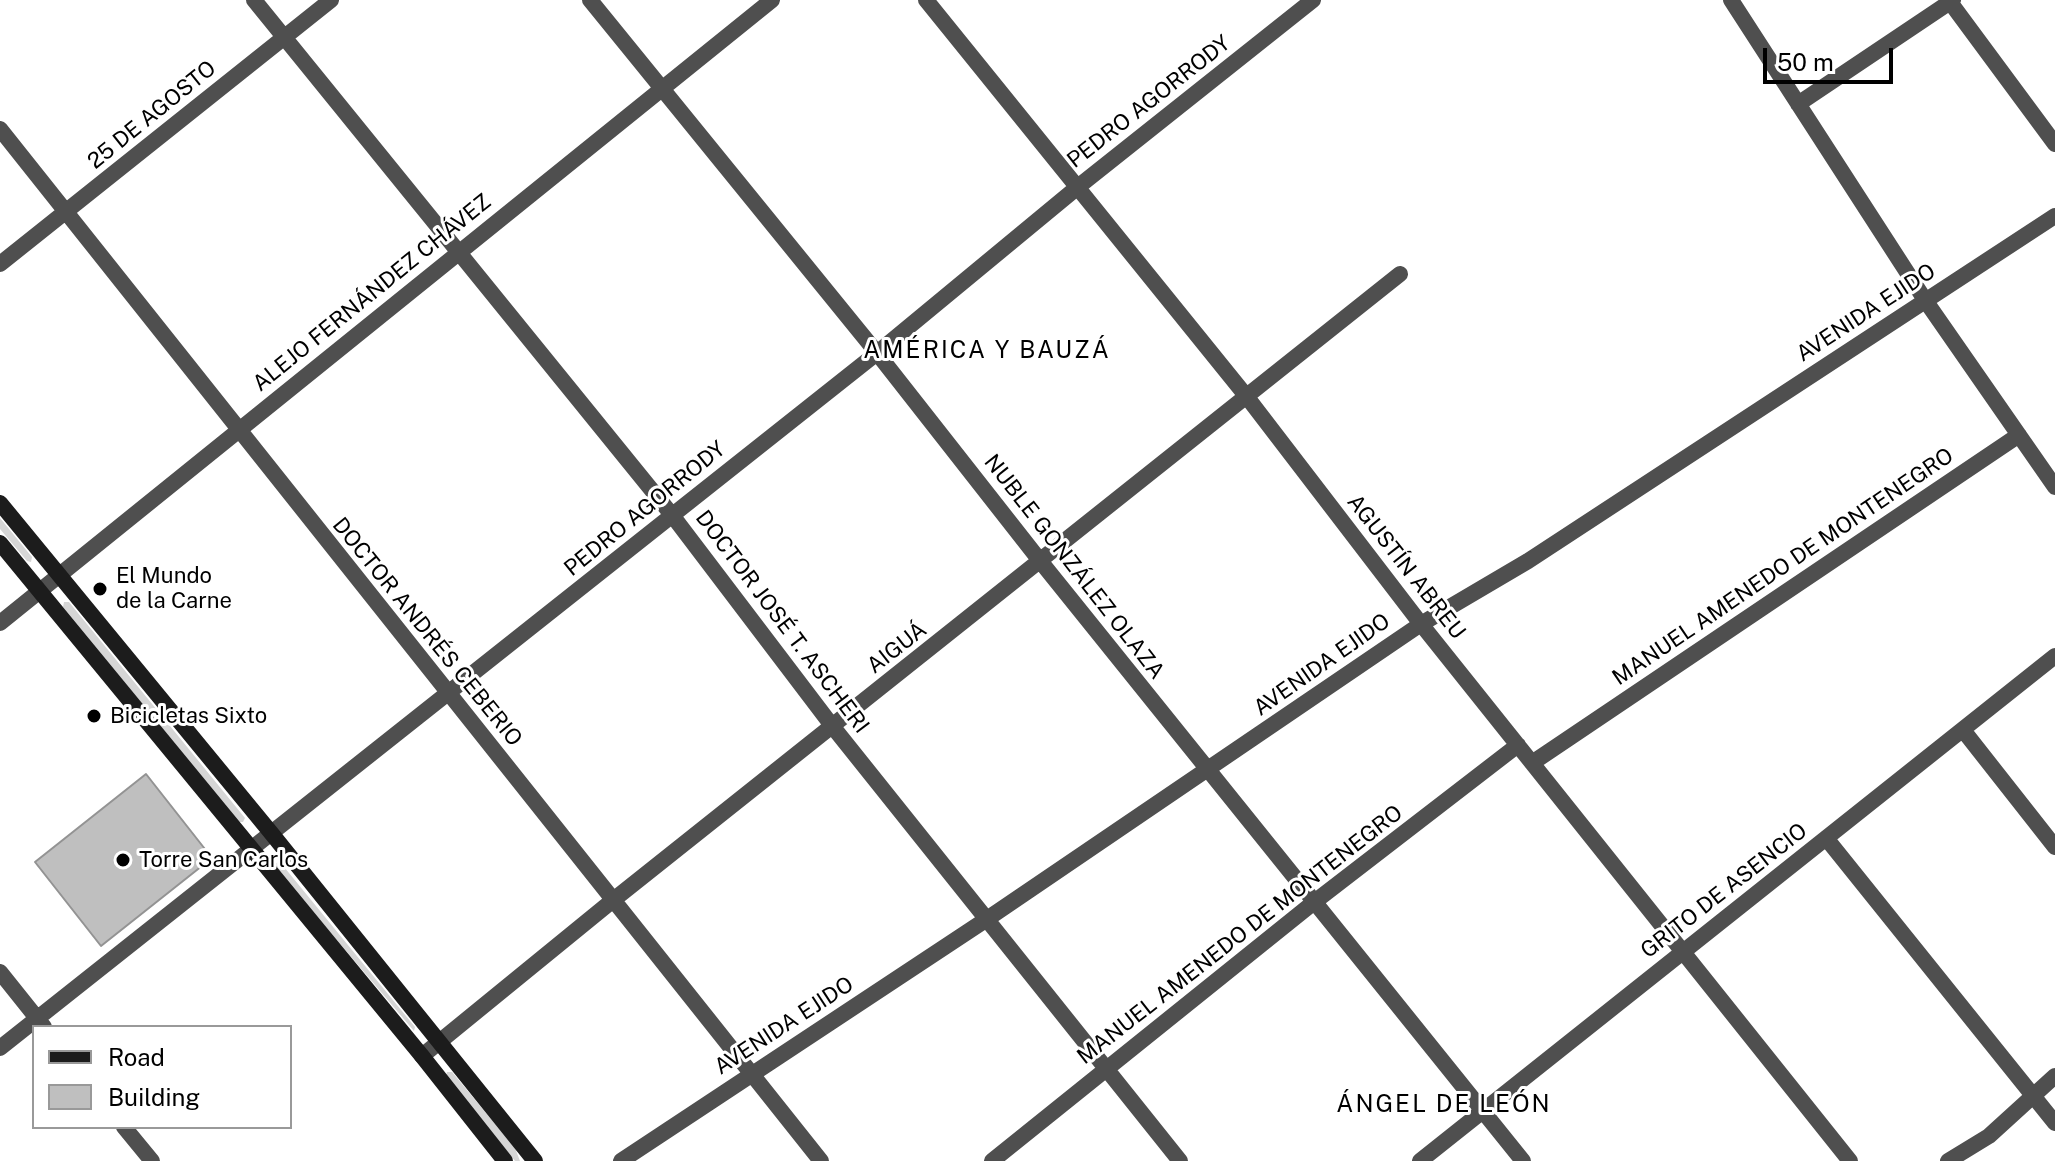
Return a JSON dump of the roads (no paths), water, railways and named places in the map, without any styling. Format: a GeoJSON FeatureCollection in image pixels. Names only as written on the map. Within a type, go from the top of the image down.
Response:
{"type":"FeatureCollection","features":[{"type":"Feature","properties":{"kind":"main road"},"geometry":{"type":"LineString","coordinates":[[0,503],[535,1161]]}},
{"type":"Feature","properties":{"kind":"main road"},"geometry":{"type":"LineString","coordinates":[[0,543],[505,1161]]}},
{"type":"Feature","properties":{"kind":"street","name":"DOCTOR JOSÉ T. ASCHERI"},"geometry":{"type":"LineString","coordinates":[[254,0],[672,515],[833,727],[1180,1161]]}},
{"type":"Feature","properties":{"kind":"street","name":"25 DE AGOSTO"},"geometry":{"type":"LineString","coordinates":[[0,264],[331,0]]}},
{"type":"Feature","properties":{"kind":"street","name":"NUBLE GONZÁLEZ OLAZA"},"geometry":{"type":"LineString","coordinates":[[590,0],[877,353],[1313,903],[1523,1161]]}},
{"type":"Feature","properties":{"kind":"street","name":"ALEJO FERNÁNDEZ CHÁVEZ"},"geometry":{"type":"LineString","coordinates":[[0,623],[772,0]]}},
{"type":"Feature","properties":{"kind":"street","name":"AGUSTÍN ABREU"},"geometry":{"type":"LineString","coordinates":[[926,0],[1247,397],[1421,624],[1850,1161]]}},
{"type":"Feature","properties":{"kind":"street","name":"PEDRO AGORRODY"},"geometry":{"type":"LineString","coordinates":[[41,1023],[253,849],[877,353],[1079,186],[1313,0]]}},
{"type":"Feature","properties":{"kind":"street"},"geometry":{"type":"LineString","coordinates":[[1731,0],[1925,300],[2055,487]]}},
{"type":"Feature","properties":{"kind":"street"},"geometry":{"type":"LineString","coordinates":[[1798,104],[1952,1],[2055,144]]}},
{"type":"Feature","properties":{"kind":"street","name":"DOCTOR ANDRÉS CEBERIO"},"geometry":{"type":"LineString","coordinates":[[0,129],[821,1161]]}},
{"type":"Feature","properties":{"kind":"street","name":"AVENIDA EJIDO"},"geometry":{"type":"LineString","coordinates":[[621,1161],[987,919],[1421,624],[1528,561],[2055,216]]}},
{"type":"Feature","properties":{"kind":"street","name":"AIGUÁ"},"geometry":{"type":"LineString","coordinates":[[422,1056],[612,901],[1400,274]]}},
{"type":"Feature","properties":{"kind":"street","name":"MANUEL AMENEDO DE MONTENEGRO"},"geometry":{"type":"LineString","coordinates":[[1532,763],[2019,435]]}},
{"type":"Feature","properties":{"kind":"street","name":"GRITO DE ASENCIO"},"geometry":{"type":"LineString","coordinates":[[1420,1161],[2055,656]]}},
{"type":"Feature","properties":{"kind":"street"},"geometry":{"type":"LineString","coordinates":[[1963,730],[2055,847]]}},
{"type":"Feature","properties":{"kind":"street","name":"MANUEL AMENEDO DE MONTENEGRO"},"geometry":{"type":"LineString","coordinates":[[992,1161],[1313,903],[1518,745]]}},
{"type":"Feature","properties":{"kind":"street"},"geometry":{"type":"LineString","coordinates":[[1826,838],[2055,1123]]}},
{"type":"Feature","properties":{"kind":"street"},"geometry":{"type":"LineString","coordinates":[[0,972],[41,1023]]}},
{"type":"Feature","properties":{"kind":"street","name":"PEDRO AGORRODY"},"geometry":{"type":"LineString","coordinates":[[0,1048],[32,1028]]}},
{"type":"Feature","properties":{"kind":"street"},"geometry":{"type":"LineString","coordinates":[[1948,1161],[1989,1136],[2055,1076]]}},
{"type":"Feature","properties":{"kind":"street"},"geometry":{"type":"LineString","coordinates":[[126,1129],[152,1161]]}},
{"type":"Feature","properties":{"kind":"place","name":"El Mundo de la Carne"},"geometry":{"type":"Point","coordinates":[100,589]}},
{"type":"Feature","properties":{"kind":"place","name":"Bicicletas Sixto"},"geometry":{"type":"Point","coordinates":[94,716]}},
{"type":"Feature","properties":{"kind":"place","name":"Torre San Carlos"},"geometry":{"type":"Point","coordinates":[123,860]}},
{"type":"Feature","properties":{"kind":"district","name":"AMÉRICA Y BAUZÁ"},"geometry":{"type":"Point","coordinates":[987,351]}},
{"type":"Feature","properties":{"kind":"district","name":"ÁNGEL DE LEÓN"},"geometry":{"type":"Point","coordinates":[1444,1105]}}]}
